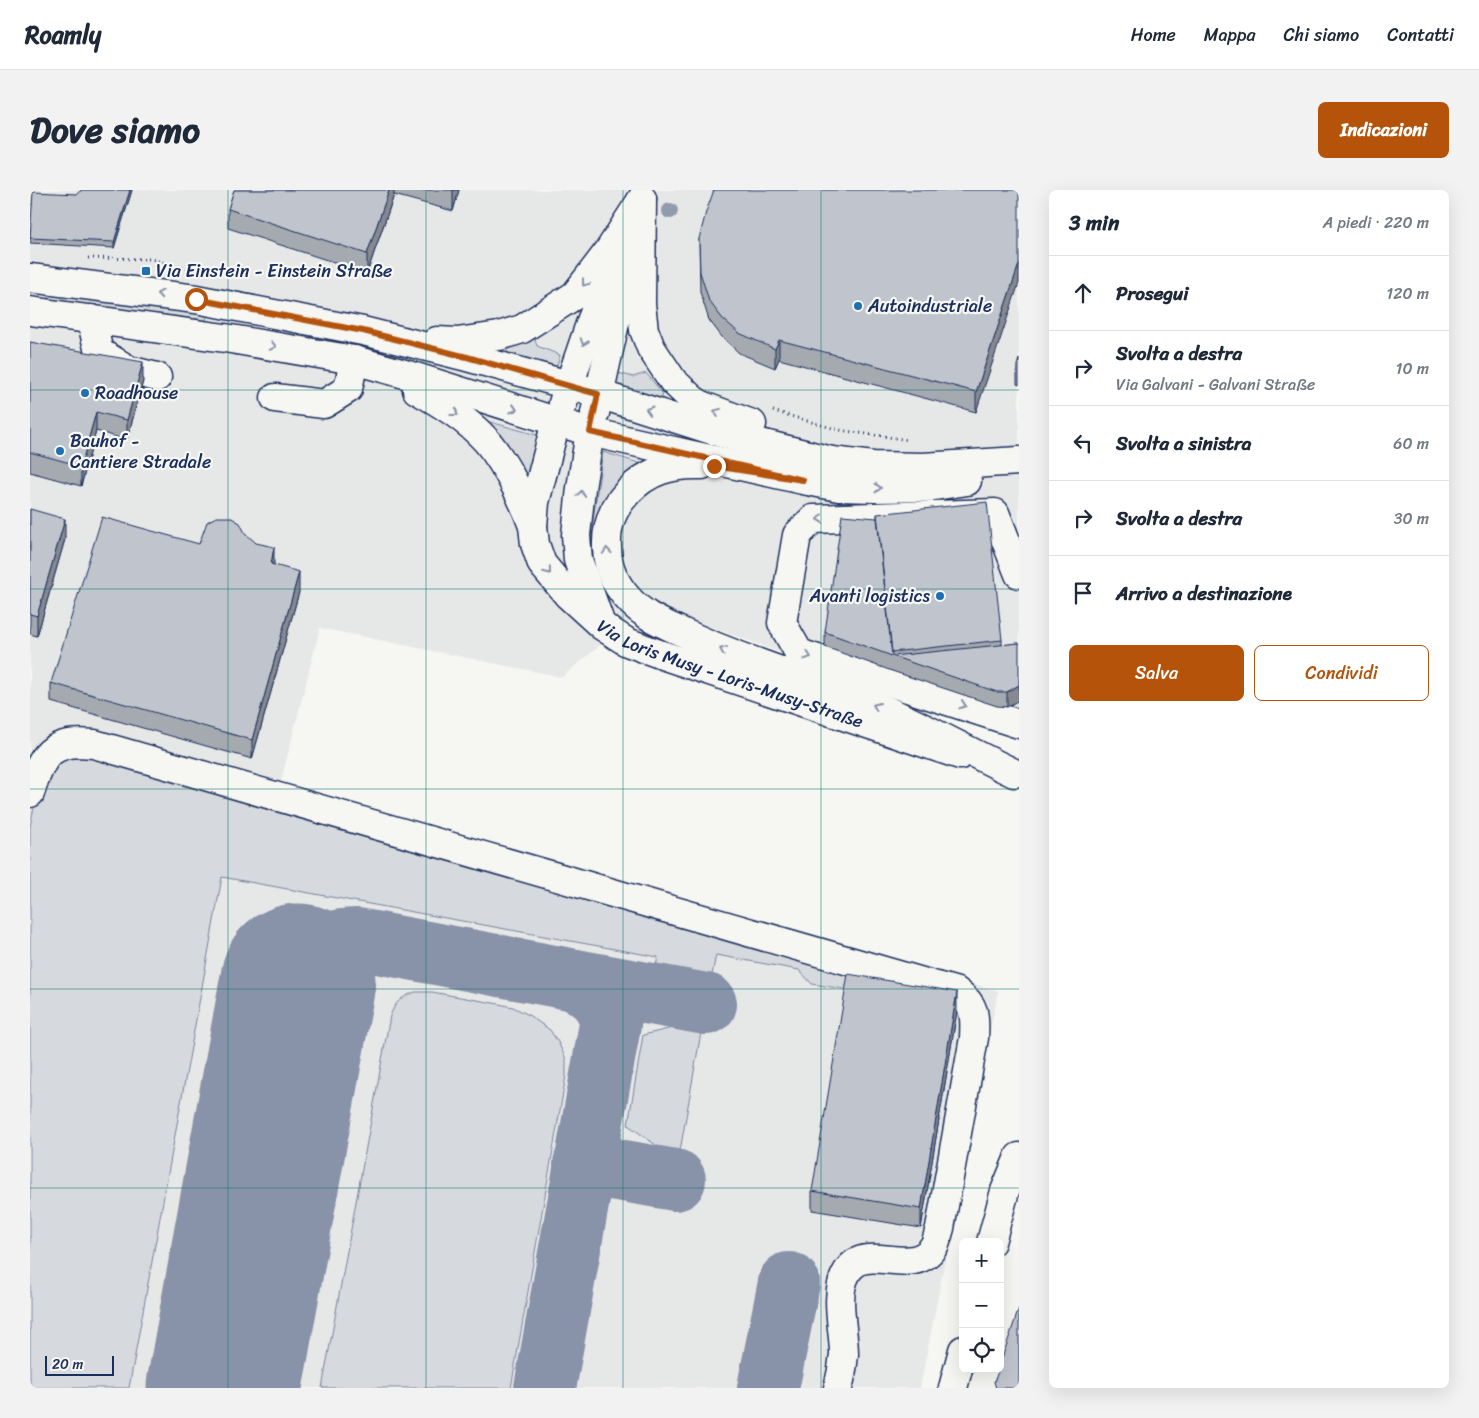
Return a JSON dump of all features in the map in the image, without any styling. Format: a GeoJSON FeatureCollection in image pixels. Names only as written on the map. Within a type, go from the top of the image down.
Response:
{"type":"FeatureCollection","features":[{"type":"Feature","properties":{"kind":"main road"},"geometry":{"type":"LineString","coordinates":[[403,340],[457,342],[498,336],[522,329],[575,295],[608,252],[644,195]]}},
{"type":"Feature","properties":{"kind":"main road"},"geometry":{"type":"LineString","coordinates":[[602,626],[568,595],[542,564],[535,544],[533,526],[535,502],[556,422],[583,390],[644,195]]}},
{"type":"Feature","properties":{"kind":"main road"},"geometry":{"type":"LineString","coordinates":[[644,195],[641,298],[644,330],[651,348],[664,369],[673,381],[692,399],[703,406],[741,421],[800,438],[892,454],[988,464]]}},
{"type":"Feature","properties":{"kind":"main road"},"geometry":{"type":"LineString","coordinates":[[30,278],[196,299],[403,340],[583,390],[721,433],[832,461],[873,466],[923,468],[1019,461]]}},
{"type":"Feature","properties":{"kind":"main road"},"geometry":{"type":"LineString","coordinates":[[30,311],[224,338],[361,361],[590,432],[839,487],[928,487],[1019,474]]}},
{"type":"Feature","properties":{"kind":"main road"},"geometry":{"type":"LineString","coordinates":[[91,319],[99,352],[129,370],[157,377]]}},
{"type":"Feature","properties":{"kind":"main road"},"geometry":{"type":"LineString","coordinates":[[275,398],[324,404],[348,389],[361,361]]}},
{"type":"Feature","properties":{"kind":"main road"},"geometry":{"type":"LineString","coordinates":[[361,361],[444,405],[479,433],[496,454],[525,503],[533,526]]}},
{"type":"Feature","properties":{"kind":"main road","name":"Via Loris Musy - Loris-Musy-Straße"},"geometry":{"type":"LineString","coordinates":[[583,390],[590,432],[581,488],[577,544],[578,560],[602,626],[627,642],[662,655],[1016,774]]}},
{"type":"Feature","properties":{"kind":"main road"},"geometry":{"type":"LineString","coordinates":[[803,480],[706,465],[682,464],[652,473],[626,494],[612,513],[607,527],[606,539],[612,577],[629,599],[648,615],[668,626],[726,652],[874,704],[1016,774]]}},
{"type":"Feature","properties":{"kind":"main road"},"geometry":{"type":"LineString","coordinates":[[1019,574],[995,513],[813,519],[797,535],[782,623],[799,653],[1019,724]]}},
{"type":"Feature","properties":{"kind":"main road"},"geometry":{"type":"LineString","coordinates":[[30,793],[42,760],[49,752],[69,742],[94,744],[957,992],[966,999],[972,1008],[975,1020],[974,1038],[940,1228],[935,1244],[920,1260],[910,1262],[870,1258],[850,1266],[844,1276],[842,1288],[841,1306],[844,1353],[838,1388]]}},
{"type":"Feature","properties":{"kind":"main road"},"geometry":{"type":"LineString","coordinates":[[993,1238],[1005,1191],[1019,1158]]}},
{"type":"Feature","properties":{"kind":"main road"},"geometry":{"type":"LineString","coordinates":[[953,1388],[959,1365]]}},
{"type":"Feature","properties":{"kind":"path"},"geometry":{"type":"LineString","coordinates":[[764,409],[839,430],[912,440]]}},
{"type":"Feature","properties":{"kind":"shaded area"},"geometry":{"type":"Polygon","coordinates":[[[30,190],[1019,190],[1019,739],[973,724],[650,604],[562,677],[320,628],[280,785],[998,991],[920,1388],[30,1388],[30,190]]]}},
{"type":"Feature","properties":{"kind":"shaded area"},"geometry":{"type":"Polygon","coordinates":[[[49,295],[208,315],[206,320],[48,301],[49,295]]]}},
{"type":"Feature","properties":{"kind":"shaded area"},"geometry":{"type":"Polygon","coordinates":[[[534,337],[537,346],[560,355],[556,369],[509,355],[506,349],[534,337]]]}},
{"type":"Feature","properties":{"kind":"shaded area"},"geometry":{"type":"Polygon","coordinates":[[[615,372],[633,377],[646,373],[663,394],[661,400],[611,386],[615,372]]]}},
{"type":"Feature","properties":{"kind":"shaded area"},"geometry":{"type":"Polygon","coordinates":[[[483,420],[537,435],[529,477],[483,420]]]}},
{"type":"Feature","properties":{"kind":"shaded area"},"geometry":{"type":"Polygon","coordinates":[[[603,452],[639,463],[634,470],[614,487],[605,506],[602,529],[601,575],[597,576],[591,555],[590,540],[603,452]]]}},
{"type":"Feature","properties":{"kind":"shaded area"},"geometry":{"type":"Polygon","coordinates":[[[90,753],[958,1005],[957,1011],[848,993],[844,989],[812,984],[799,970],[716,955],[712,975],[656,966],[658,957],[222,877],[129,1388],[30,1388],[30,827],[39,792],[52,769],[66,759],[90,753]]]}},
{"type":"Feature","properties":{"kind":"shaded area"},"geometry":{"type":"Polygon","coordinates":[[[415,992],[432,992],[513,1007],[550,1030],[566,1059],[566,1076],[511,1388],[322,1388],[390,1016],[399,1001],[415,992]]]}},
{"type":"Feature","properties":{"kind":"shaded area"},"geometry":{"type":"Polygon","coordinates":[[[685,1025],[702,1027],[680,1151],[660,1148],[628,1125],[643,1035],[685,1025]]]}},
{"type":"Feature","properties":{"kind":"building"},"geometry":{"type":"Polygon","coordinates":[[[82,190],[130,190],[114,242],[30,238],[33,192],[77,194],[82,190]]]}},
{"type":"Feature","properties":{"kind":"building"},"geometry":{"type":"Polygon","coordinates":[[[234,190],[389,190],[367,254],[228,209],[234,190]]]}},
{"type":"Feature","properties":{"kind":"building","name":"Autoindustriale"},"geometry":{"type":"Polygon","coordinates":[[[714,190],[1019,190],[1019,264],[976,392],[779,340],[775,349],[739,333],[722,318],[709,301],[700,272],[699,239],[714,190]]]}},
{"type":"Feature","properties":{"kind":"building"},"geometry":{"type":"Polygon","coordinates":[[[30,342],[143,362],[127,420],[96,412],[81,466],[30,452],[30,342]]]}},
{"type":"Feature","properties":{"kind":"building","name":"Avanti logistics"},"geometry":{"type":"Polygon","coordinates":[[[987,502],[1002,640],[892,652],[877,514],[987,502]]]}},
{"type":"Feature","properties":{"kind":"building"},"geometry":{"type":"Polygon","coordinates":[[[30,509],[65,519],[37,616],[30,614],[30,509]]]}},
{"type":"Feature","properties":{"kind":"building"},"geometry":{"type":"Polygon","coordinates":[[[842,515],[877,518],[892,656],[825,632],[842,515]]]}},
{"type":"Feature","properties":{"kind":"building"},"geometry":{"type":"Polygon","coordinates":[[[102,517],[199,544],[207,522],[216,517],[230,517],[240,523],[245,533],[256,543],[274,547],[271,564],[299,572],[252,740],[51,683],[102,517]]]}},
{"type":"Feature","properties":{"kind":"building"},"geometry":{"type":"Polygon","coordinates":[[[1019,643],[1019,685],[1007,692],[997,692],[892,656],[1019,643]]]}},
{"type":"Feature","properties":{"kind":"building"},"geometry":{"type":"Polygon","coordinates":[[[848,974],[957,992],[921,1209],[812,1191],[848,974]]]}},
{"type":"Feature","properties":{"kind":"building"},"geometry":{"type":"Polygon","coordinates":[[[1019,1308],[1019,1388],[996,1388],[994,1382],[997,1373],[1004,1373],[1004,1352],[1019,1308]]]}},
{"type":"Feature","properties":{"kind":"taxiway"},"geometry":{"type":"LineString","coordinates":[[298,981],[304,962],[314,950],[327,943],[357,939],[575,980],[588,988],[603,1003],[607,1010],[610,1025],[545,1388]]}},
{"type":"Feature","properties":{"kind":"taxiway"},"geometry":{"type":"LineString","coordinates":[[575,980],[706,1004]]}},
{"type":"Feature","properties":{"kind":"taxiway"},"geometry":{"type":"LineString","coordinates":[[584,1164],[675,1180]]}},
{"type":"Feature","properties":{"kind":"taxiway"},"geometry":{"type":"LineString","coordinates":[[768,1388],[789,1283]]}},
{"type":"Feature","properties":{"kind":"runway"},"geometry":{"type":"LineString","coordinates":[[224,1388],[298,981]]}},
{"type":"Feature","properties":{"kind":"place","name":"Via Einstein - Einstein Straße"},"geometry":{"type":"Point","coordinates":[146,271]}},
{"type":"Feature","properties":{"kind":"place","name":"Autoindustriale"},"geometry":{"type":"Point","coordinates":[858,306]}},
{"type":"Feature","properties":{"kind":"place","name":"Roadhouse"},"geometry":{"type":"Point","coordinates":[85,393]}},
{"type":"Feature","properties":{"kind":"place","name":"Bauhof - Cantiere Stradale"},"geometry":{"type":"Point","coordinates":[60,451]}},
{"type":"Feature","properties":{"kind":"place","name":"Avanti logistics"},"geometry":{"type":"Point","coordinates":[940,596]}},
{"type":"Feature","properties":{"kind":"route"},"geometry":{"type":"LineString","coordinates":[[196,299],[403,340],[598,394],[590,432],[803,480],[714,466]]}}]}
